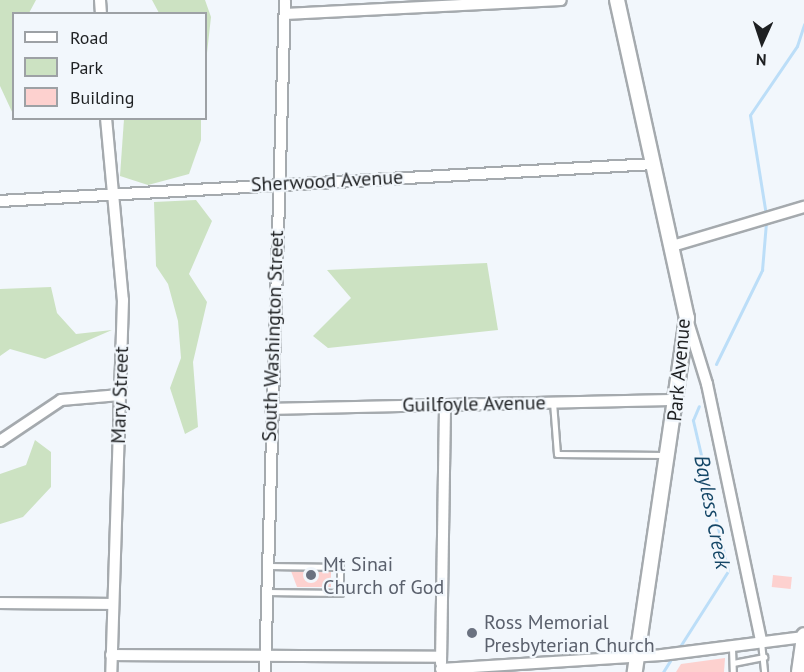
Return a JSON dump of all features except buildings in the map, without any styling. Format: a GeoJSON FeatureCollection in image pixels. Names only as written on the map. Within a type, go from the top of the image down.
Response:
{"type":"FeatureCollection","features":[{"type":"Feature","properties":{"kind":"street","name":"South Washington Street"},"geometry":{"type":"LineString","coordinates":[[265,672],[271,409],[285,0]]}},
{"type":"Feature","properties":{"kind":"street"},"geometry":{"type":"LineString","coordinates":[[285,14],[561,0]]}},
{"type":"Feature","properties":{"kind":"street","name":"Park Avenue"},"geometry":{"type":"LineString","coordinates":[[617,0],[687,318],[669,456],[635,672]]}},
{"type":"Feature","properties":{"kind":"street","name":"Mary Street"},"geometry":{"type":"LineString","coordinates":[[106,120],[109,195],[123,300],[111,672]]}},
{"type":"Feature","properties":{"kind":"street","name":"Sherwood Avenue"},"geometry":{"type":"LineString","coordinates":[[0,201],[278,183],[654,164]]}},
{"type":"Feature","properties":{"kind":"street"},"geometry":{"type":"LineString","coordinates":[[672,246],[775,212],[804,207]]}},
{"type":"Feature","properties":{"kind":"street"},"geometry":{"type":"LineString","coordinates":[[687,318],[707,384],[761,640]]}},
{"type":"Feature","properties":{"kind":"street"},"geometry":{"type":"LineString","coordinates":[[0,441],[61,400],[120,395]]}},
{"type":"Feature","properties":{"kind":"street","name":"Guilfoyle Avenue"},"geometry":{"type":"LineString","coordinates":[[271,409],[677,400]]}},
{"type":"Feature","properties":{"kind":"street"},"geometry":{"type":"LineString","coordinates":[[441,666],[445,405]]}},
{"type":"Feature","properties":{"kind":"street"},"geometry":{"type":"LineString","coordinates":[[0,603],[113,604]]}},
{"type":"Feature","properties":{"kind":"street"},"geometry":{"type":"LineString","coordinates":[[111,655],[266,656],[441,666],[662,655],[732,648],[761,640],[804,636],[800,672]]}},
{"type":"Feature","properties":{"kind":"lane"},"geometry":{"type":"LineString","coordinates":[[553,402],[557,454],[669,456]]}},
{"type":"Feature","properties":{"kind":"lane"},"geometry":{"type":"LineString","coordinates":[[267,592],[339,593],[340,567],[268,566]]}},
{"type":"Feature","properties":{"kind":"lane"},"geometry":{"type":"LineString","coordinates":[[761,640],[764,672]]}},
{"type":"Feature","properties":{"kind":"lane"},"geometry":{"type":"LineString","coordinates":[[732,648],[733,672]]}},
{"type":"Feature","properties":{"kind":"lane"},"geometry":{"type":"LineString","coordinates":[[733,663],[764,657]]}},
{"type":"Feature","properties":{"kind":"green space"},"geometry":{"type":"Polygon","coordinates":[[[0,0],[36,0],[30,12],[12,12],[12,112],[0,86],[0,0]]]}},
{"type":"Feature","properties":{"kind":"green space"},"geometry":{"type":"Polygon","coordinates":[[[152,0],[205,0],[211,17],[207,53],[207,12],[158,12],[152,0]]]}},
{"type":"Feature","properties":{"kind":"green space"},"geometry":{"type":"Polygon","coordinates":[[[124,120],[201,120],[201,140],[189,174],[148,185],[120,176],[124,120]]]}},
{"type":"Feature","properties":{"kind":"green space"},"geometry":{"type":"Polygon","coordinates":[[[196,200],[212,221],[189,274],[207,302],[193,362],[198,427],[185,434],[170,388],[181,358],[178,321],[168,284],[156,266],[154,202],[196,200]]]}},
{"type":"Feature","properties":{"kind":"green space"},"geometry":{"type":"Polygon","coordinates":[[[487,263],[498,330],[328,348],[313,336],[351,298],[327,270],[487,263]]]}},
{"type":"Feature","properties":{"kind":"green space"},"geometry":{"type":"Polygon","coordinates":[[[51,287],[57,313],[76,334],[112,330],[45,359],[10,349],[0,356],[0,289],[51,287]]]}},
{"type":"Feature","properties":{"kind":"green space"},"geometry":{"type":"Polygon","coordinates":[[[35,440],[51,452],[51,487],[23,517],[0,524],[0,474],[26,465],[35,440]]]}},
{"type":"Feature","properties":{"kind":"waterway","name":"Bayless Creek"},"geometry":{"type":"LineString","coordinates":[[766,215],[750,115],[797,46],[804,24]]}},
{"type":"Feature","properties":{"kind":"waterway","name":"Bayless Creek"},"geometry":{"type":"LineString","coordinates":[[716,364],[762,270],[766,222]]}},
{"type":"Feature","properties":{"kind":"waterway","name":"Bayless Creek"},"geometry":{"type":"LineString","coordinates":[[679,648],[728,571],[693,420],[699,406]]}},
{"type":"Feature","properties":{"kind":"waterway","name":"Bayless Creek"},"geometry":{"type":"LineString","coordinates":[[663,672],[673,656]]}},
{"type":"Feature","properties":{"kind":"place","name":"Mt Sinai Church of God"},"geometry":{"type":"Point","coordinates":[311,575]}},
{"type":"Feature","properties":{"kind":"place","name":"Ross Memorial Presbyterian Church"},"geometry":{"type":"Point","coordinates":[472,633]}}]}
